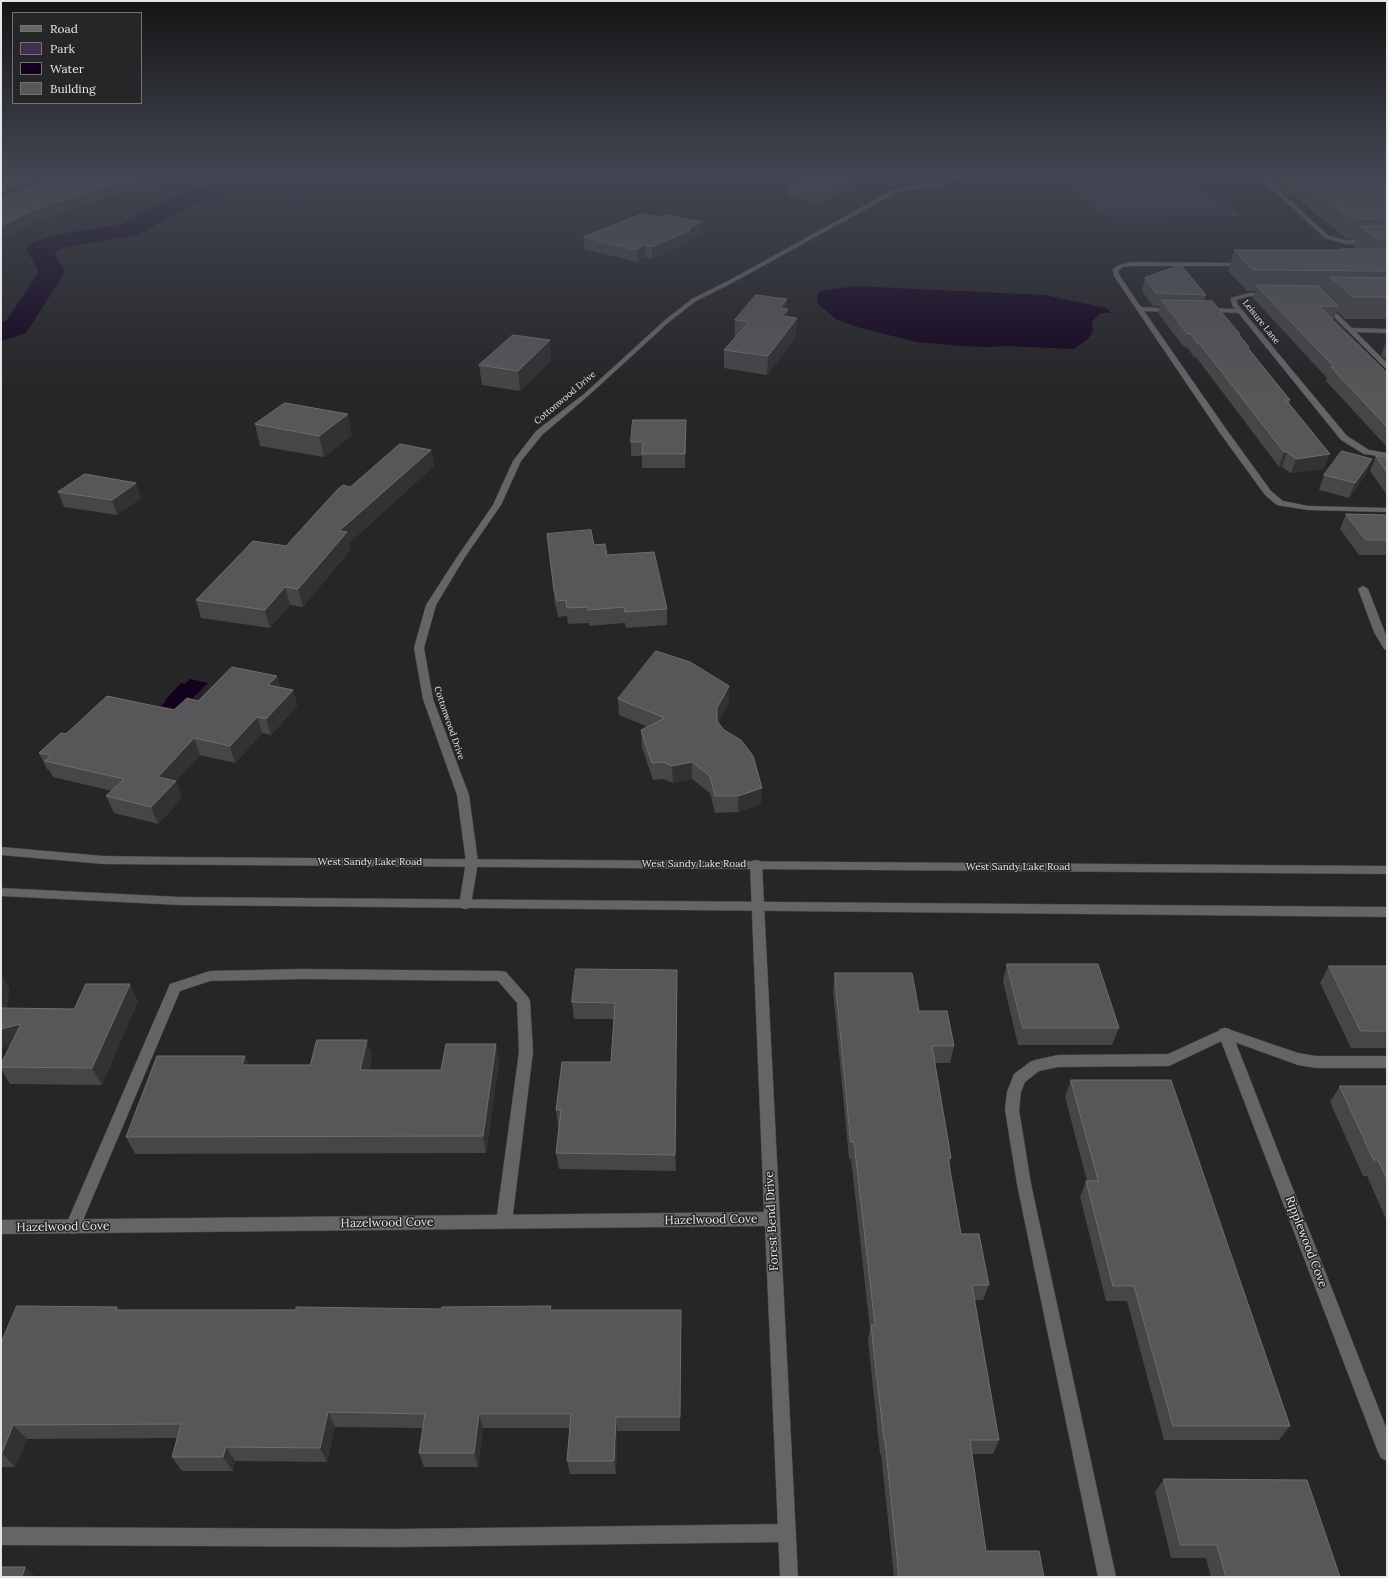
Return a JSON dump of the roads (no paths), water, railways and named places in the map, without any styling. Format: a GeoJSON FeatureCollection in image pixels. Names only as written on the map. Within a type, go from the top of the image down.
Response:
{"type":"FeatureCollection","features":[{"type":"Feature","properties":{"kind":"street","name":"Cottonwood Drive"},"geometry":{"type":"LineString","coordinates":[[465,905],[472,862],[463,795],[428,699],[419,648],[431,605],[461,557],[497,505],[517,461],[540,433],[586,396],[667,321],[694,300],[796,246]]}},
{"type":"Feature","properties":{"kind":"street"},"geometry":{"type":"LineString","coordinates":[[1250,264],[1132,264],[1121,266],[1115,270],[1117,276],[1139,309],[1236,450],[1268,493],[1280,503],[1308,508],[1387,510]]}},
{"type":"Feature","properties":{"kind":"street","name":"Leisure Lane"},"geometry":{"type":"LineString","coordinates":[[1272,295],[1249,294],[1238,296],[1233,299],[1239,311],[1344,438],[1368,452],[1387,455]]}},
{"type":"Feature","properties":{"kind":"street"},"geometry":{"type":"LineString","coordinates":[[1320,300],[1352,330],[1387,367]]}},
{"type":"Feature","properties":{"kind":"street"},"geometry":{"type":"LineString","coordinates":[[1139,309],[1178,310]]}},
{"type":"Feature","properties":{"kind":"street"},"geometry":{"type":"LineString","coordinates":[[1201,310],[1239,311]]}},
{"type":"Feature","properties":{"kind":"street"},"geometry":{"type":"LineString","coordinates":[[1352,330],[1387,331]]}},
{"type":"Feature","properties":{"kind":"street"},"geometry":{"type":"LineString","coordinates":[[1363,589],[1379,632],[1387,646]]}},
{"type":"Feature","properties":{"kind":"street","name":"West Sandy Lake Road"},"geometry":{"type":"LineString","coordinates":[[1,852],[111,860],[1387,870]]}},
{"type":"Feature","properties":{"kind":"street","name":"Forest Bend Drive"},"geometry":{"type":"LineString","coordinates":[[756,864],[789,1577]]}},
{"type":"Feature","properties":{"kind":"street"},"geometry":{"type":"LineString","coordinates":[[1,892],[180,901],[465,905],[758,906],[1387,912]]}},
{"type":"Feature","properties":{"kind":"street"},"geometry":{"type":"LineString","coordinates":[[73,1227],[175,988],[210,976],[303,974],[501,976],[523,1001],[526,1052],[504,1222]]}},
{"type":"Feature","properties":{"kind":"street"},"geometry":{"type":"LineString","coordinates":[[1107,1577],[1024,1184],[1012,1110],[1014,1092],[1019,1078],[1035,1066],[1058,1061],[1169,1060],[1224,1033],[1298,1059],[1316,1062],[1387,1062]]}},
{"type":"Feature","properties":{"kind":"street","name":"Ripplewood Cove"},"geometry":{"type":"LineString","coordinates":[[1224,1033],[1387,1452]]}},
{"type":"Feature","properties":{"kind":"street","name":"Hazelwood Cove"},"geometry":{"type":"LineString","coordinates":[[1,1227],[772,1219]]}},
{"type":"Feature","properties":{"kind":"street"},"geometry":{"type":"LineString","coordinates":[[1,1536],[397,1538],[787,1533]]}},
{"type":"Feature","properties":{"kind":"water"},"geometry":{"type":"Polygon","coordinates":[[[854,286],[1045,295],[1107,308],[1111,313],[1100,313],[1092,322],[1093,331],[1088,339],[1074,349],[962,346],[916,342],[857,327],[837,320],[818,304],[817,295],[820,291],[854,286]]]}},
{"type":"Feature","properties":{"kind":"water"},"geometry":{"type":"Polygon","coordinates":[[[190,679],[208,683],[181,710],[161,706],[181,683],[185,684],[190,679]]]}},
{"type":"Feature","properties":{"kind":"waterway"},"geometry":{"type":"LineString","coordinates":[[1,332],[16,327],[52,272],[39,249],[48,246]]}}]}
